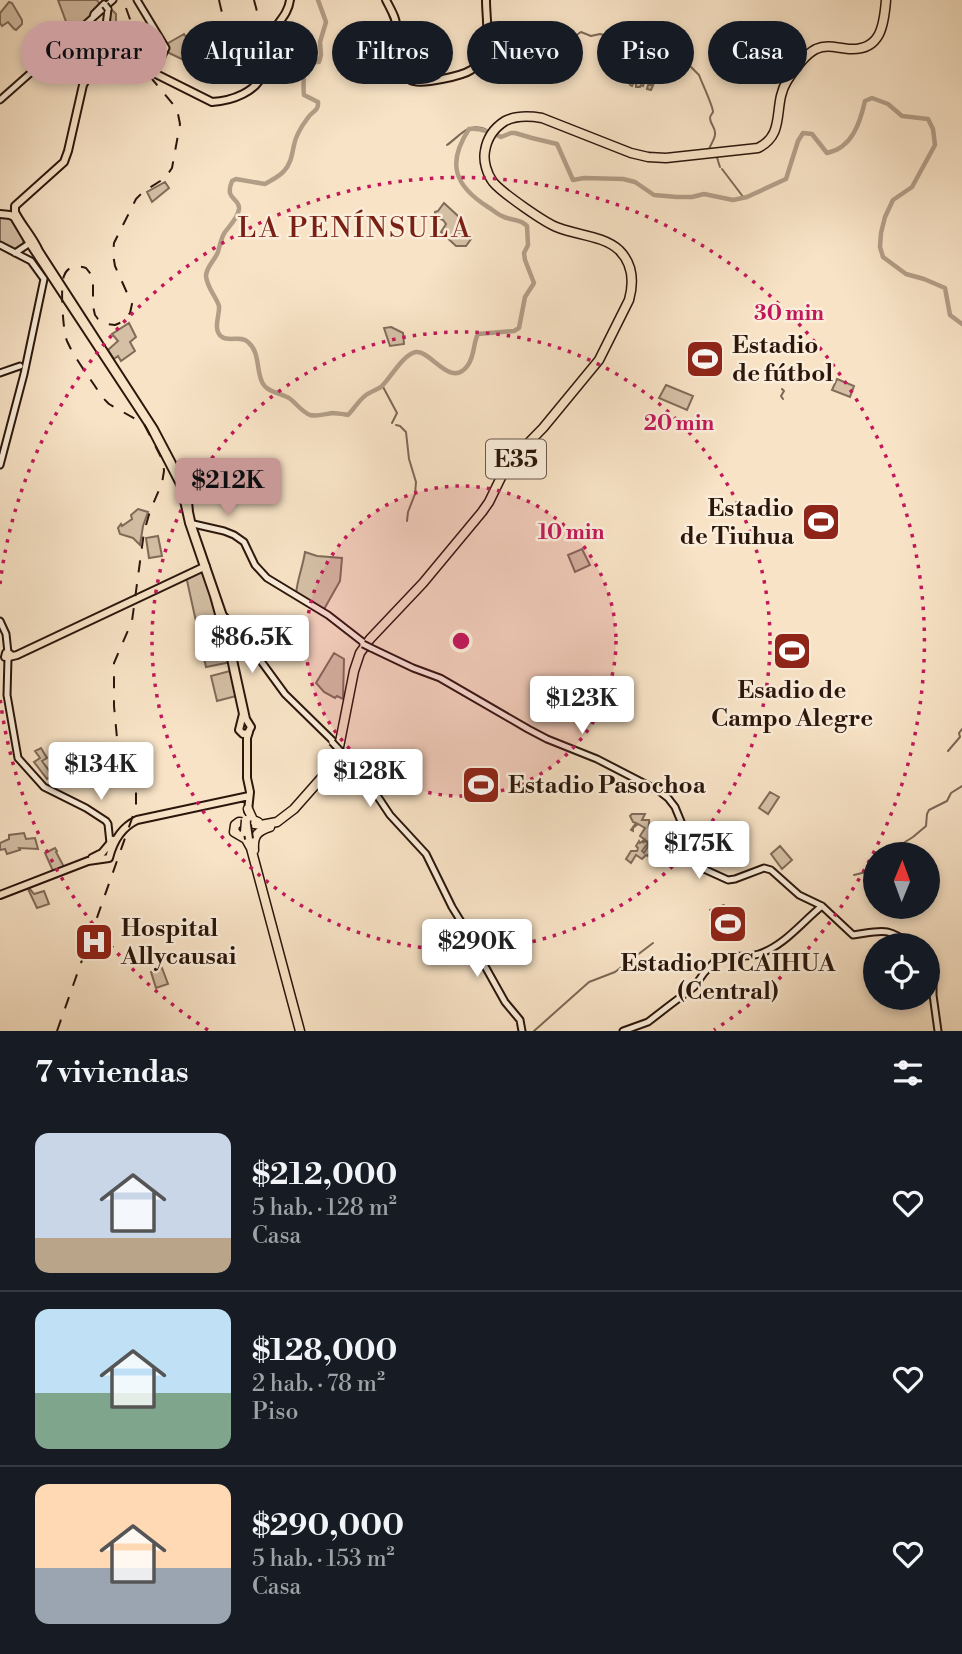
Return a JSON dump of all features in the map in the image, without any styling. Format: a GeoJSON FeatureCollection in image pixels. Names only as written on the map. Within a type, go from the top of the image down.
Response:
{"type":"FeatureCollection","features":[{"type":"Feature","properties":{"kind":"highway"},"geometry":{"type":"LineString","coordinates":[[486,158],[487,142],[496,128],[522,116],[542,118],[631,153],[648,157],[758,148],[774,134],[782,92],[802,61],[823,47],[858,48],[873,41],[883,27],[887,0]]}},
{"type":"Feature","properties":{"kind":"highway","name":"E35"},"geometry":{"type":"LineString","coordinates":[[284,817],[334,762],[354,671],[363,648],[459,541],[489,502],[507,465],[543,428],[600,360],[629,300],[632,275],[619,250],[602,241],[559,229],[545,221],[496,185],[489,174],[486,158]]}},
{"type":"Feature","properties":{"kind":"highway","name":"E35"},"geometry":{"type":"LineString","coordinates":[[270,827],[290,816],[334,768],[365,649],[462,542],[485,514],[511,466],[556,422],[602,362],[636,293],[633,263],[621,247],[603,237],[561,225],[547,218],[498,182],[486,158]]}},
{"type":"Feature","properties":{"kind":"highway"},"geometry":{"type":"LineString","coordinates":[[247,817],[260,822],[276,821],[284,817]]}},
{"type":"Feature","properties":{"kind":"highway"},"geometry":{"type":"LineString","coordinates":[[247,817],[250,841],[289,978],[301,1031]]}},
{"type":"Feature","properties":{"kind":"highway"},"geometry":{"type":"LineString","coordinates":[[250,841],[234,832],[236,824],[271,824],[284,817]]}},
{"type":"Feature","properties":{"kind":"highway"},"geometry":{"type":"LineString","coordinates":[[250,841],[238,832],[237,826],[242,824],[270,827]]}},
{"type":"Feature","properties":{"kind":"highway"},"geometry":{"type":"LineString","coordinates":[[250,841],[257,832],[270,827]]}},
{"type":"Feature","properties":{"kind":"main road"},"geometry":{"type":"LineString","coordinates":[[0,99],[113,0]]}},
{"type":"Feature","properties":{"kind":"main road"},"geometry":{"type":"LineString","coordinates":[[0,99],[113,0]]}},
{"type":"Feature","properties":{"kind":"main road"},"geometry":{"type":"LineString","coordinates":[[135,0],[149,21]]}},
{"type":"Feature","properties":{"kind":"main road"},"geometry":{"type":"LineString","coordinates":[[290,0],[292,11]]}},
{"type":"Feature","properties":{"kind":"main road"},"geometry":{"type":"LineString","coordinates":[[167,78],[206,98],[221,99],[248,91],[257,84],[269,38],[288,12],[290,0]]}},
{"type":"Feature","properties":{"kind":"main road"},"geometry":{"type":"LineString","coordinates":[[387,0],[397,28],[398,68],[407,78],[422,82],[465,73],[480,62],[486,45],[484,0]]}},
{"type":"Feature","properties":{"kind":"main road"},"geometry":{"type":"LineString","coordinates":[[93,17],[104,6]]}},
{"type":"Feature","properties":{"kind":"main road"},"geometry":{"type":"LineString","coordinates":[[84,84],[66,157],[60,166],[24,196],[15,206],[13,214],[153,432],[153,442],[163,449],[184,491]]}},
{"type":"Feature","properties":{"kind":"main road"},"geometry":{"type":"LineString","coordinates":[[0,214],[13,214]]}},
{"type":"Feature","properties":{"kind":"main road"},"geometry":{"type":"LineString","coordinates":[[16,254],[32,243]]}},
{"type":"Feature","properties":{"kind":"main road"},"geometry":{"type":"LineString","coordinates":[[32,243],[154,429],[184,491],[221,618],[244,722]]}},
{"type":"Feature","properties":{"kind":"main road"},"geometry":{"type":"LineString","coordinates":[[0,245],[31,261],[44,278],[0,465]]}},
{"type":"Feature","properties":{"kind":"main road"},"geometry":{"type":"LineString","coordinates":[[22,369],[41,290]]}},
{"type":"Feature","properties":{"kind":"main road"},"geometry":{"type":"LineString","coordinates":[[0,374],[22,369]]}},
{"type":"Feature","properties":{"kind":"main road"},"geometry":{"type":"LineString","coordinates":[[193,525],[234,535],[244,542],[255,565],[267,578],[328,615],[363,644],[440,676],[547,738],[597,759],[659,791],[677,809],[696,859],[706,870],[731,880],[768,869],[799,895],[822,906],[853,934],[885,930],[891,933]]}},
{"type":"Feature","properties":{"kind":"main road"},"geometry":{"type":"LineString","coordinates":[[6,655],[33,648],[205,566]]}},
{"type":"Feature","properties":{"kind":"main road"},"geometry":{"type":"LineString","coordinates":[[205,566],[223,615],[244,722],[251,726],[247,738],[245,793]]}},
{"type":"Feature","properties":{"kind":"main road"},"geometry":{"type":"LineString","coordinates":[[6,655],[16,654],[205,566]]}},
{"type":"Feature","properties":{"kind":"main road"},"geometry":{"type":"LineString","coordinates":[[125,605],[134,610]]}},
{"type":"Feature","properties":{"kind":"main road"},"geometry":{"type":"LineString","coordinates":[[223,615],[239,631],[285,694],[371,782],[392,813],[427,853],[508,1005],[520,1020],[522,1031]]}},
{"type":"Feature","properties":{"kind":"main road"},"geometry":{"type":"LineString","coordinates":[[225,624],[229,622],[235,628],[279,690],[332,741]]}},
{"type":"Feature","properties":{"kind":"main road"},"geometry":{"type":"LineString","coordinates":[[0,623],[6,637],[5,696],[18,760],[44,787],[106,821],[107,851]]}},
{"type":"Feature","properties":{"kind":"main road"},"geometry":{"type":"LineString","coordinates":[[244,722],[238,728],[244,738],[247,817]]}},
{"type":"Feature","properties":{"kind":"main road"},"geometry":{"type":"LineString","coordinates":[[242,733],[250,731]]}},
{"type":"Feature","properties":{"kind":"main road"},"geometry":{"type":"LineString","coordinates":[[0,894],[107,851],[130,824],[137,820],[245,793]]}},
{"type":"Feature","properties":{"kind":"main road"},"geometry":{"type":"LineString","coordinates":[[623,1031],[648,1022],[670,1006],[693,988],[719,957],[760,954],[800,926],[822,906]]}},
{"type":"Feature","properties":{"kind":"main road"},"geometry":{"type":"LineString","coordinates":[[936,1010],[939,1031]]}},
{"type":"Feature","properties":{"kind":"shaded area"},"geometry":{"type":"Polygon","coordinates":[[[58,0],[97,0],[101,6],[87,21],[66,21],[58,0]]]}},
{"type":"Feature","properties":{"kind":"shaded area"},"geometry":{"type":"Polygon","coordinates":[[[9,2],[12,3],[22,20],[21,25],[16,30],[8,22],[2,26],[0,13],[9,2]]]}},
{"type":"Feature","properties":{"kind":"shaded area"},"geometry":{"type":"Polygon","coordinates":[[[110,8],[116,14],[116,21],[108,21],[110,8]]]}},
{"type":"Feature","properties":{"kind":"shaded area"},"geometry":{"type":"Polygon","coordinates":[[[181,36],[181,59],[167,52],[167,44],[181,36]]]}},
{"type":"Feature","properties":{"kind":"shaded area"},"geometry":{"type":"Polygon","coordinates":[[[165,182],[169,188],[152,202],[147,192],[165,182]]]}},
{"type":"Feature","properties":{"kind":"shaded area"},"geometry":{"type":"Polygon","coordinates":[[[444,203],[464,223],[456,231],[464,238],[471,239],[466,246],[456,246],[441,232],[446,224],[436,217],[435,212],[444,203]]]}},
{"type":"Feature","properties":{"kind":"shaded area"},"geometry":{"type":"Polygon","coordinates":[[[0,217],[12,218],[24,238],[23,245],[13,251],[0,241],[0,217]]]}},
{"type":"Feature","properties":{"kind":"shaded area"},"geometry":{"type":"Polygon","coordinates":[[[129,323],[136,337],[130,342],[135,351],[121,361],[118,356],[114,359],[108,350],[118,341],[112,334],[129,323]]]}},
{"type":"Feature","properties":{"kind":"shaded area"},"geometry":{"type":"Polygon","coordinates":[[[391,327],[403,333],[404,344],[390,346],[384,328],[391,327]]]}},
{"type":"Feature","properties":{"kind":"shaded area","name":"Estadio de fútbol"},"geometry":{"type":"Polygon","coordinates":[[[705,346],[716,353],[706,371],[694,365],[705,346]]]}},
{"type":"Feature","properties":{"kind":"shaded area"},"geometry":{"type":"Polygon","coordinates":[[[837,379],[854,386],[850,397],[832,390],[837,379]]]}},
{"type":"Feature","properties":{"kind":"shaded area"},"geometry":{"type":"Polygon","coordinates":[[[666,385],[693,396],[687,410],[659,398],[666,385]]]}},
{"type":"Feature","properties":{"kind":"shaded area"},"geometry":{"type":"Polygon","coordinates":[[[138,509],[148,512],[140,545],[133,538],[120,534],[118,528],[132,519],[131,515],[138,509]]]}},
{"type":"Feature","properties":{"kind":"shaded area","name":"Estadio de Tiuhua"},"geometry":{"type":"Polygon","coordinates":[[[829,514],[831,527],[813,530],[811,516],[829,514]]]}},
{"type":"Feature","properties":{"kind":"shaded area"},"geometry":{"type":"Polygon","coordinates":[[[158,536],[162,556],[149,558],[146,538],[158,536]]]}},
{"type":"Feature","properties":{"kind":"shaded area"},"geometry":{"type":"Polygon","coordinates":[[[582,549],[590,565],[575,572],[568,555],[582,549]]]}},
{"type":"Feature","properties":{"kind":"shaded area"},"geometry":{"type":"Polygon","coordinates":[[[305,552],[342,558],[340,581],[323,611],[296,594],[305,552]]]}},
{"type":"Feature","properties":{"kind":"shaded area"},"geometry":{"type":"Polygon","coordinates":[[[204,568],[231,662],[206,667],[186,576],[204,568]]]}},
{"type":"Feature","properties":{"kind":"shaded area","name":"Esadio de Campo Alegre"},"geometry":{"type":"Polygon","coordinates":[[[787,642],[804,649],[795,660],[780,652],[787,642]]]}},
{"type":"Feature","properties":{"kind":"shaded area"},"geometry":{"type":"Polygon","coordinates":[[[334,653],[344,659],[343,699],[324,692],[316,683],[334,653]]]}},
{"type":"Feature","properties":{"kind":"shaded area"},"geometry":{"type":"Polygon","coordinates":[[[230,671],[236,696],[217,701],[211,676],[230,671]]]}},
{"type":"Feature","properties":{"kind":"shaded area"},"geometry":{"type":"Polygon","coordinates":[[[41,748],[47,758],[42,761],[53,776],[47,779],[34,762],[40,758],[35,751],[41,748]]]}},
{"type":"Feature","properties":{"kind":"shaded area","name":"Estadio Pasochoa"},"geometry":{"type":"Polygon","coordinates":[[[472,776],[491,779],[490,793],[470,791],[472,776]]]}},
{"type":"Feature","properties":{"kind":"shaded area"},"geometry":{"type":"Polygon","coordinates":[[[770,792],[779,797],[768,814],[759,808],[770,792]]]}},
{"type":"Feature","properties":{"kind":"shaded area"},"geometry":{"type":"Polygon","coordinates":[[[645,814],[642,820],[649,820],[649,828],[654,832],[654,837],[652,836],[649,843],[640,836],[645,828],[638,824],[631,830],[636,823],[630,816],[645,814]]]}},
{"type":"Feature","properties":{"kind":"shaded area"},"geometry":{"type":"Polygon","coordinates":[[[24,833],[26,839],[35,838],[38,849],[19,848],[20,850],[7,854],[5,849],[0,850],[0,843],[9,839],[9,835],[24,833]]]}},
{"type":"Feature","properties":{"kind":"shaded area"},"geometry":{"type":"Polygon","coordinates":[[[644,840],[643,843],[648,843],[642,851],[644,853],[649,845],[652,847],[648,856],[642,859],[636,855],[631,863],[626,859],[631,851],[637,851],[639,841],[640,843],[644,840]]]}},
{"type":"Feature","properties":{"kind":"shaded area"},"geometry":{"type":"Polygon","coordinates":[[[780,846],[792,860],[782,869],[771,854],[780,846]]]}},
{"type":"Feature","properties":{"kind":"shaded area"},"geometry":{"type":"Polygon","coordinates":[[[55,848],[64,867],[53,871],[45,853],[55,848]]]}},
{"type":"Feature","properties":{"kind":"shaded area"},"geometry":{"type":"Polygon","coordinates":[[[28,889],[34,894],[44,891],[49,904],[37,908],[28,889]]]}},
{"type":"Feature","properties":{"kind":"shaded area","name":"Estadio PICAIHUA (Central)"},"geometry":{"type":"Polygon","coordinates":[[[724,913],[738,927],[732,934],[718,920],[724,913]]]}},
{"type":"Feature","properties":{"kind":"shaded area"},"geometry":{"type":"Polygon","coordinates":[[[162,968],[168,984],[156,988],[151,972],[162,968]]]}},
{"type":"Feature","properties":{"kind":"waterway"},"geometry":{"type":"LineString","coordinates":[[318,0],[326,22],[320,42],[321,55],[319,62],[304,64],[304,95],[318,102],[317,107],[299,131],[290,162],[282,173],[265,184],[236,179],[232,181],[230,192],[239,209],[224,234],[206,276],[219,306],[219,334],[225,338],[248,342],[256,356],[264,385],[289,398],[307,414],[348,415],[363,397],[381,387],[406,357],[416,352],[422,353],[448,371],[462,372],[470,361],[478,334],[514,331],[519,328],[525,297],[534,283],[524,253],[528,245],[527,226],[497,213],[477,199],[461,182],[456,164],[469,129],[501,137],[515,133],[557,144],[573,180],[623,179],[635,182],[654,195],[692,197],[704,194],[733,200],[747,197],[786,179],[803,133],[812,134],[827,153],[843,146],[857,126],[865,101],[872,98],[888,104],[902,116],[928,119],[933,129],[935,145],[912,187],[893,200],[885,217],[880,247],[883,257],[906,274],[945,288],[950,315],[962,324]]}},
{"type":"Feature","properties":{"kind":"waterway"},"geometry":{"type":"LineString","coordinates":[[583,33],[591,36],[608,36],[634,31],[674,41],[685,54],[687,63],[699,75],[711,105],[713,112],[710,120],[715,134],[709,150]]}},
{"type":"Feature","properties":{"kind":"waterway"},"geometry":{"type":"LineString","coordinates":[[447,145],[469,129],[485,129]]}},
{"type":"Feature","properties":{"kind":"waterway"},"geometry":{"type":"LineString","coordinates":[[718,161],[720,167]]}},
{"type":"Feature","properties":{"kind":"waterway"},"geometry":{"type":"LineString","coordinates":[[722,169],[744,198]]}},
{"type":"Feature","properties":{"kind":"waterway"},"geometry":{"type":"LineString","coordinates":[[382,385],[397,413],[392,423]]}},
{"type":"Feature","properties":{"kind":"waterway"},"geometry":{"type":"LineString","coordinates":[[782,389],[783,399]]}},
{"type":"Feature","properties":{"kind":"waterway"},"geometry":{"type":"LineString","coordinates":[[396,425],[406,432],[409,459],[416,482],[407,521]]}},
{"type":"Feature","properties":{"kind":"waterway"},"geometry":{"type":"LineString","coordinates":[[948,751],[960,737],[962,729]]}},
{"type":"Feature","properties":{"kind":"waterway"},"geometry":{"type":"LineString","coordinates":[[905,842],[926,826],[929,810],[947,801],[951,793],[962,786]]}},
{"type":"Feature","properties":{"kind":"waterway"},"geometry":{"type":"LineString","coordinates":[[854,875],[863,873]]}},
{"type":"Feature","properties":{"kind":"waterway"},"geometry":{"type":"LineString","coordinates":[[710,910],[724,905]]}},
{"type":"Feature","properties":{"kind":"waterway"},"geometry":{"type":"LineString","coordinates":[[534,1031],[589,982],[615,972],[653,943]]}},
{"type":"Feature","properties":{"kind":"railway"},"geometry":{"type":"LineString","coordinates":[[57,1031],[136,807],[136,790],[122,758],[117,738],[114,663],[132,621],[144,532],[164,471],[163,461],[144,424],[109,404],[84,370],[67,341],[63,319],[64,276],[67,270],[76,267],[86,268],[93,277],[93,306],[98,319],[115,325],[130,313],[132,304],[115,266],[114,243],[136,199],[165,178],[172,168],[180,124],[177,109],[152,79],[123,0]]}},
{"type":"Feature","properties":{"kind":"railway"},"geometry":{"type":"LineString","coordinates":[[219,0],[228,24],[238,31],[247,31],[254,26],[257,13],[254,0]]}},
{"type":"Feature","properties":{"kind":"place","name":"Estadio de fútbol"},"geometry":{"type":"Point","coordinates":[705,359]}},
{"type":"Feature","properties":{"kind":"place","name":"Estadio de Tiuhua"},"geometry":{"type":"Point","coordinates":[821,522]}},
{"type":"Feature","properties":{"kind":"place","name":"Esadio de Campo Alegre"},"geometry":{"type":"Point","coordinates":[792,651]}},
{"type":"Feature","properties":{"kind":"place","name":"Estadio Pasochoa"},"geometry":{"type":"Point","coordinates":[481,785]}},
{"type":"Feature","properties":{"kind":"place","name":"Estadio PICAIHUA (Central)"},"geometry":{"type":"Point","coordinates":[728,924]}},
{"type":"Feature","properties":{"kind":"place","name":"Hospital Allycausai"},"geometry":{"type":"Point","coordinates":[94,942]}},
{"type":"Feature","properties":{"kind":"district","name":"LA PENÍNSULA"},"geometry":{"type":"Point","coordinates":[355,227]}}]}
